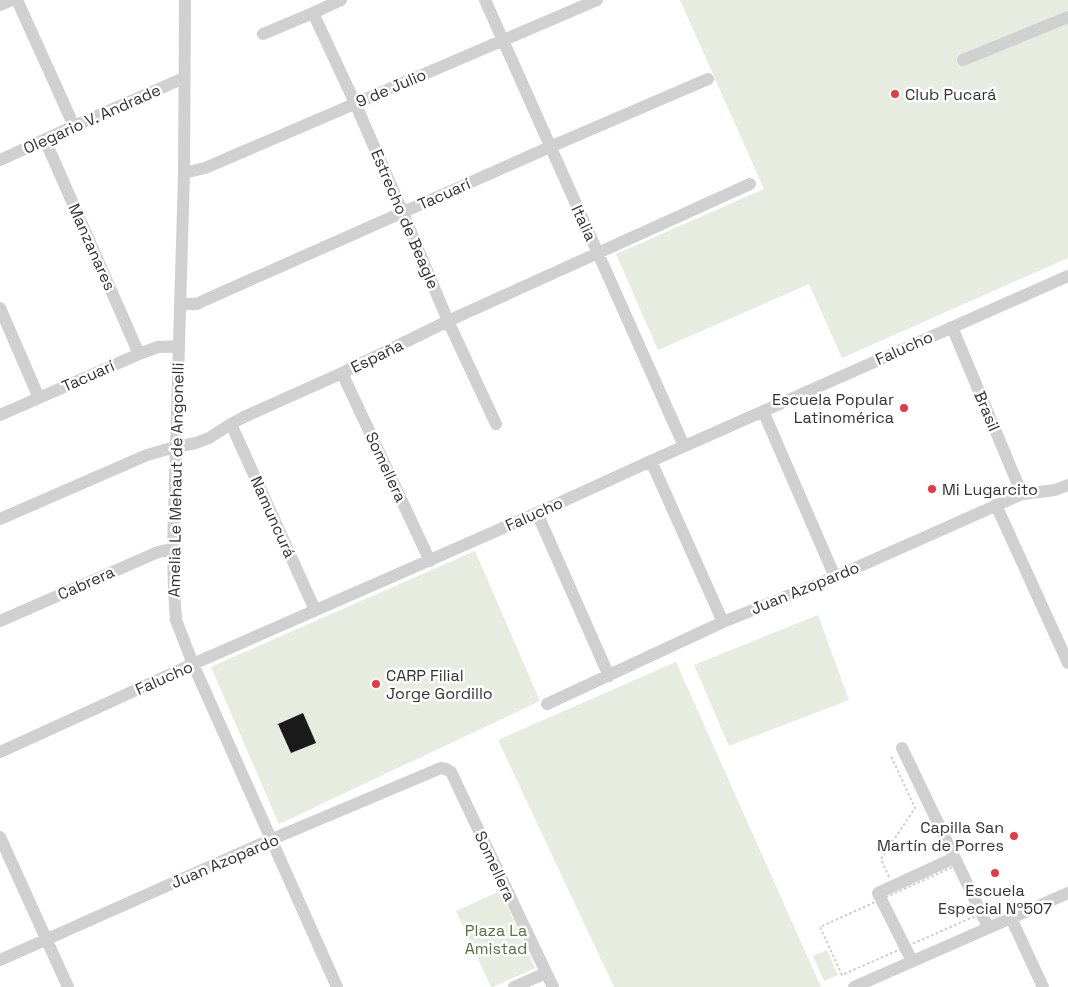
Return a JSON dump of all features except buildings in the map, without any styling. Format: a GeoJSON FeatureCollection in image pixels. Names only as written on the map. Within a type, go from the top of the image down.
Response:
{"type":"FeatureCollection","features":[{"type":"Feature","properties":{"kind":"street"},"geometry":{"type":"LineString","coordinates":[[0,6],[12,0]]}},
{"type":"Feature","properties":{"kind":"street"},"geometry":{"type":"LineString","coordinates":[[17,0],[74,126]]}},
{"type":"Feature","properties":{"kind":"street","name":"Amelia Le Mehaut de Angonelli"},"geometry":{"type":"LineString","coordinates":[[185,0],[184,174],[173,549],[176,620],[193,664],[337,987]]}},
{"type":"Feature","properties":{"kind":"street"},"geometry":{"type":"LineString","coordinates":[[263,34],[341,0]]}},
{"type":"Feature","properties":{"kind":"street","name":"Italia"},"geometry":{"type":"LineString","coordinates":[[485,0],[684,446]]}},
{"type":"Feature","properties":{"kind":"street","name":"9 de Julio"},"geometry":{"type":"LineString","coordinates":[[184,174],[205,168],[597,0]]}},
{"type":"Feature","properties":{"kind":"street","name":"Estrecho de Beagle"},"geometry":{"type":"LineString","coordinates":[[314,13],[403,213],[448,321],[496,424]]}},
{"type":"Feature","properties":{"kind":"street"},"geometry":{"type":"LineString","coordinates":[[963,60],[1068,18]]}},
{"type":"Feature","properties":{"kind":"street","name":"Olegario V. Andrade"},"geometry":{"type":"LineString","coordinates":[[0,160],[184,78]]}},
{"type":"Feature","properties":{"kind":"street","name":"Tacuarí"},"geometry":{"type":"LineString","coordinates":[[180,304],[197,304],[708,79]]}},
{"type":"Feature","properties":{"kind":"street","name":"Manzanares"},"geometry":{"type":"LineString","coordinates":[[45,140],[139,354]]}},
{"type":"Feature","properties":{"kind":"street","name":"España"},"geometry":{"type":"LineString","coordinates":[[0,519],[146,455],[209,438],[231,424],[342,373],[448,321],[750,184]]}},
{"type":"Feature","properties":{"kind":"street","name":"Falucho"},"geometry":{"type":"LineString","coordinates":[[0,752],[193,664],[1068,276]]}},
{"type":"Feature","properties":{"kind":"street"},"geometry":{"type":"LineString","coordinates":[[0,308],[39,398]]}},
{"type":"Feature","properties":{"kind":"street","name":"Brasil"},"geometry":{"type":"LineString","coordinates":[[952,327],[1022,494]]}},
{"type":"Feature","properties":{"kind":"street","name":"Tacuarí"},"geometry":{"type":"LineString","coordinates":[[0,415],[139,354],[158,347],[178,346]]}},
{"type":"Feature","properties":{"kind":"street","name":"Somellera"},"geometry":{"type":"LineString","coordinates":[[342,373],[430,560]]}},
{"type":"Feature","properties":{"kind":"street"},"geometry":{"type":"LineString","coordinates":[[763,411],[835,577]]}},
{"type":"Feature","properties":{"kind":"street","name":"Namuncurá"},"geometry":{"type":"LineString","coordinates":[[231,424],[315,610]]}},
{"type":"Feature","properties":{"kind":"street"},"geometry":{"type":"LineString","coordinates":[[651,461],[723,622]]}},
{"type":"Feature","properties":{"kind":"street","name":"Juan Azopardo"},"geometry":{"type":"LineString","coordinates":[[547,704],[723,622],[835,577],[1022,494],[1055,490],[1068,485]]}},
{"type":"Feature","properties":{"kind":"street"},"geometry":{"type":"LineString","coordinates":[[996,505],[1068,662]]}},
{"type":"Feature","properties":{"kind":"street"},"geometry":{"type":"LineString","coordinates":[[537,513],[609,676]]}},
{"type":"Feature","properties":{"kind":"street","name":"Cabrera"},"geometry":{"type":"LineString","coordinates":[[0,621],[158,552],[173,549]]}},
{"type":"Feature","properties":{"kind":"street"},"geometry":{"type":"LineString","coordinates":[[902,748],[988,927]]}},
{"type":"Feature","properties":{"kind":"street","name":"Juan Azopardo"},"geometry":{"type":"LineString","coordinates":[[0,960],[441,768],[451,772]]}},
{"type":"Feature","properties":{"kind":"street","name":"Somellera"},"geometry":{"type":"LineString","coordinates":[[451,772],[553,987]]}},
{"type":"Feature","properties":{"kind":"street"},"geometry":{"type":"LineString","coordinates":[[0,838],[68,987]]}},
{"type":"Feature","properties":{"kind":"street"},"geometry":{"type":"LineString","coordinates":[[911,957],[878,893],[954,858]]}},
{"type":"Feature","properties":{"kind":"street"},"geometry":{"type":"LineString","coordinates":[[854,987],[880,982],[911,957],[1012,918],[1068,893]]}},
{"type":"Feature","properties":{"kind":"street"},"geometry":{"type":"LineString","coordinates":[[1012,918],[1043,987]]}},
{"type":"Feature","properties":{"kind":"street"},"geometry":{"type":"LineString","coordinates":[[514,987],[546,973]]}},
{"type":"Feature","properties":{"kind":"path"},"geometry":{"type":"LineString","coordinates":[[881,891],[880,889],[892,884],[881,859],[915,808],[891,756]]}},
{"type":"Feature","properties":{"kind":"path"},"geometry":{"type":"LineString","coordinates":[[908,946],[911,957]]}},
{"type":"Feature","properties":{"kind":"green space","name":"Club Pucará"},"geometry":{"type":"Polygon","coordinates":[[[680,0],[1068,0],[1068,258],[842,358],[809,284],[658,350],[616,254],[764,189],[680,0]]]}},
{"type":"Feature","properties":{"kind":"green space","name":"CARP Filial Jorge Gordillo"},"geometry":{"type":"Polygon","coordinates":[[[475,551],[540,701],[279,824],[211,667],[475,551]]]}},
{"type":"Feature","properties":{"kind":"green space"},"geometry":{"type":"Polygon","coordinates":[[[818,615],[849,700],[729,746],[694,665],[818,615]]]}},
{"type":"Feature","properties":{"kind":"green space"},"geometry":{"type":"Polygon","coordinates":[[[676,662],[821,987],[614,987],[498,740],[676,662]]]}},
{"type":"Feature","properties":{"kind":"green space","name":"Plaza La Amistad"},"geometry":{"type":"Polygon","coordinates":[[[500,891],[535,968],[491,987],[456,911],[500,891]]]}},
{"type":"Feature","properties":{"kind":"green space"},"geometry":{"type":"Polygon","coordinates":[[[827,950],[838,975],[824,981],[813,956],[827,950]]]}},
{"type":"Feature","properties":{"kind":"place","name":"Club Pucará"},"geometry":{"type":"Point","coordinates":[895,94]}},
{"type":"Feature","properties":{"kind":"place","name":"Escuela Popular Latinomérica"},"geometry":{"type":"Point","coordinates":[904,408]}},
{"type":"Feature","properties":{"kind":"place","name":"Mi Lugarcito"},"geometry":{"type":"Point","coordinates":[932,489]}},
{"type":"Feature","properties":{"kind":"place","name":"CARP Filial Jorge Gordillo"},"geometry":{"type":"Point","coordinates":[376,684]}},
{"type":"Feature","properties":{"kind":"place","name":"Capilla San Martín de Porres"},"geometry":{"type":"Point","coordinates":[1014,836]}},
{"type":"Feature","properties":{"kind":"place","name":"Escuela Especial Nº507"},"geometry":{"type":"Point","coordinates":[995,873]}}]}
